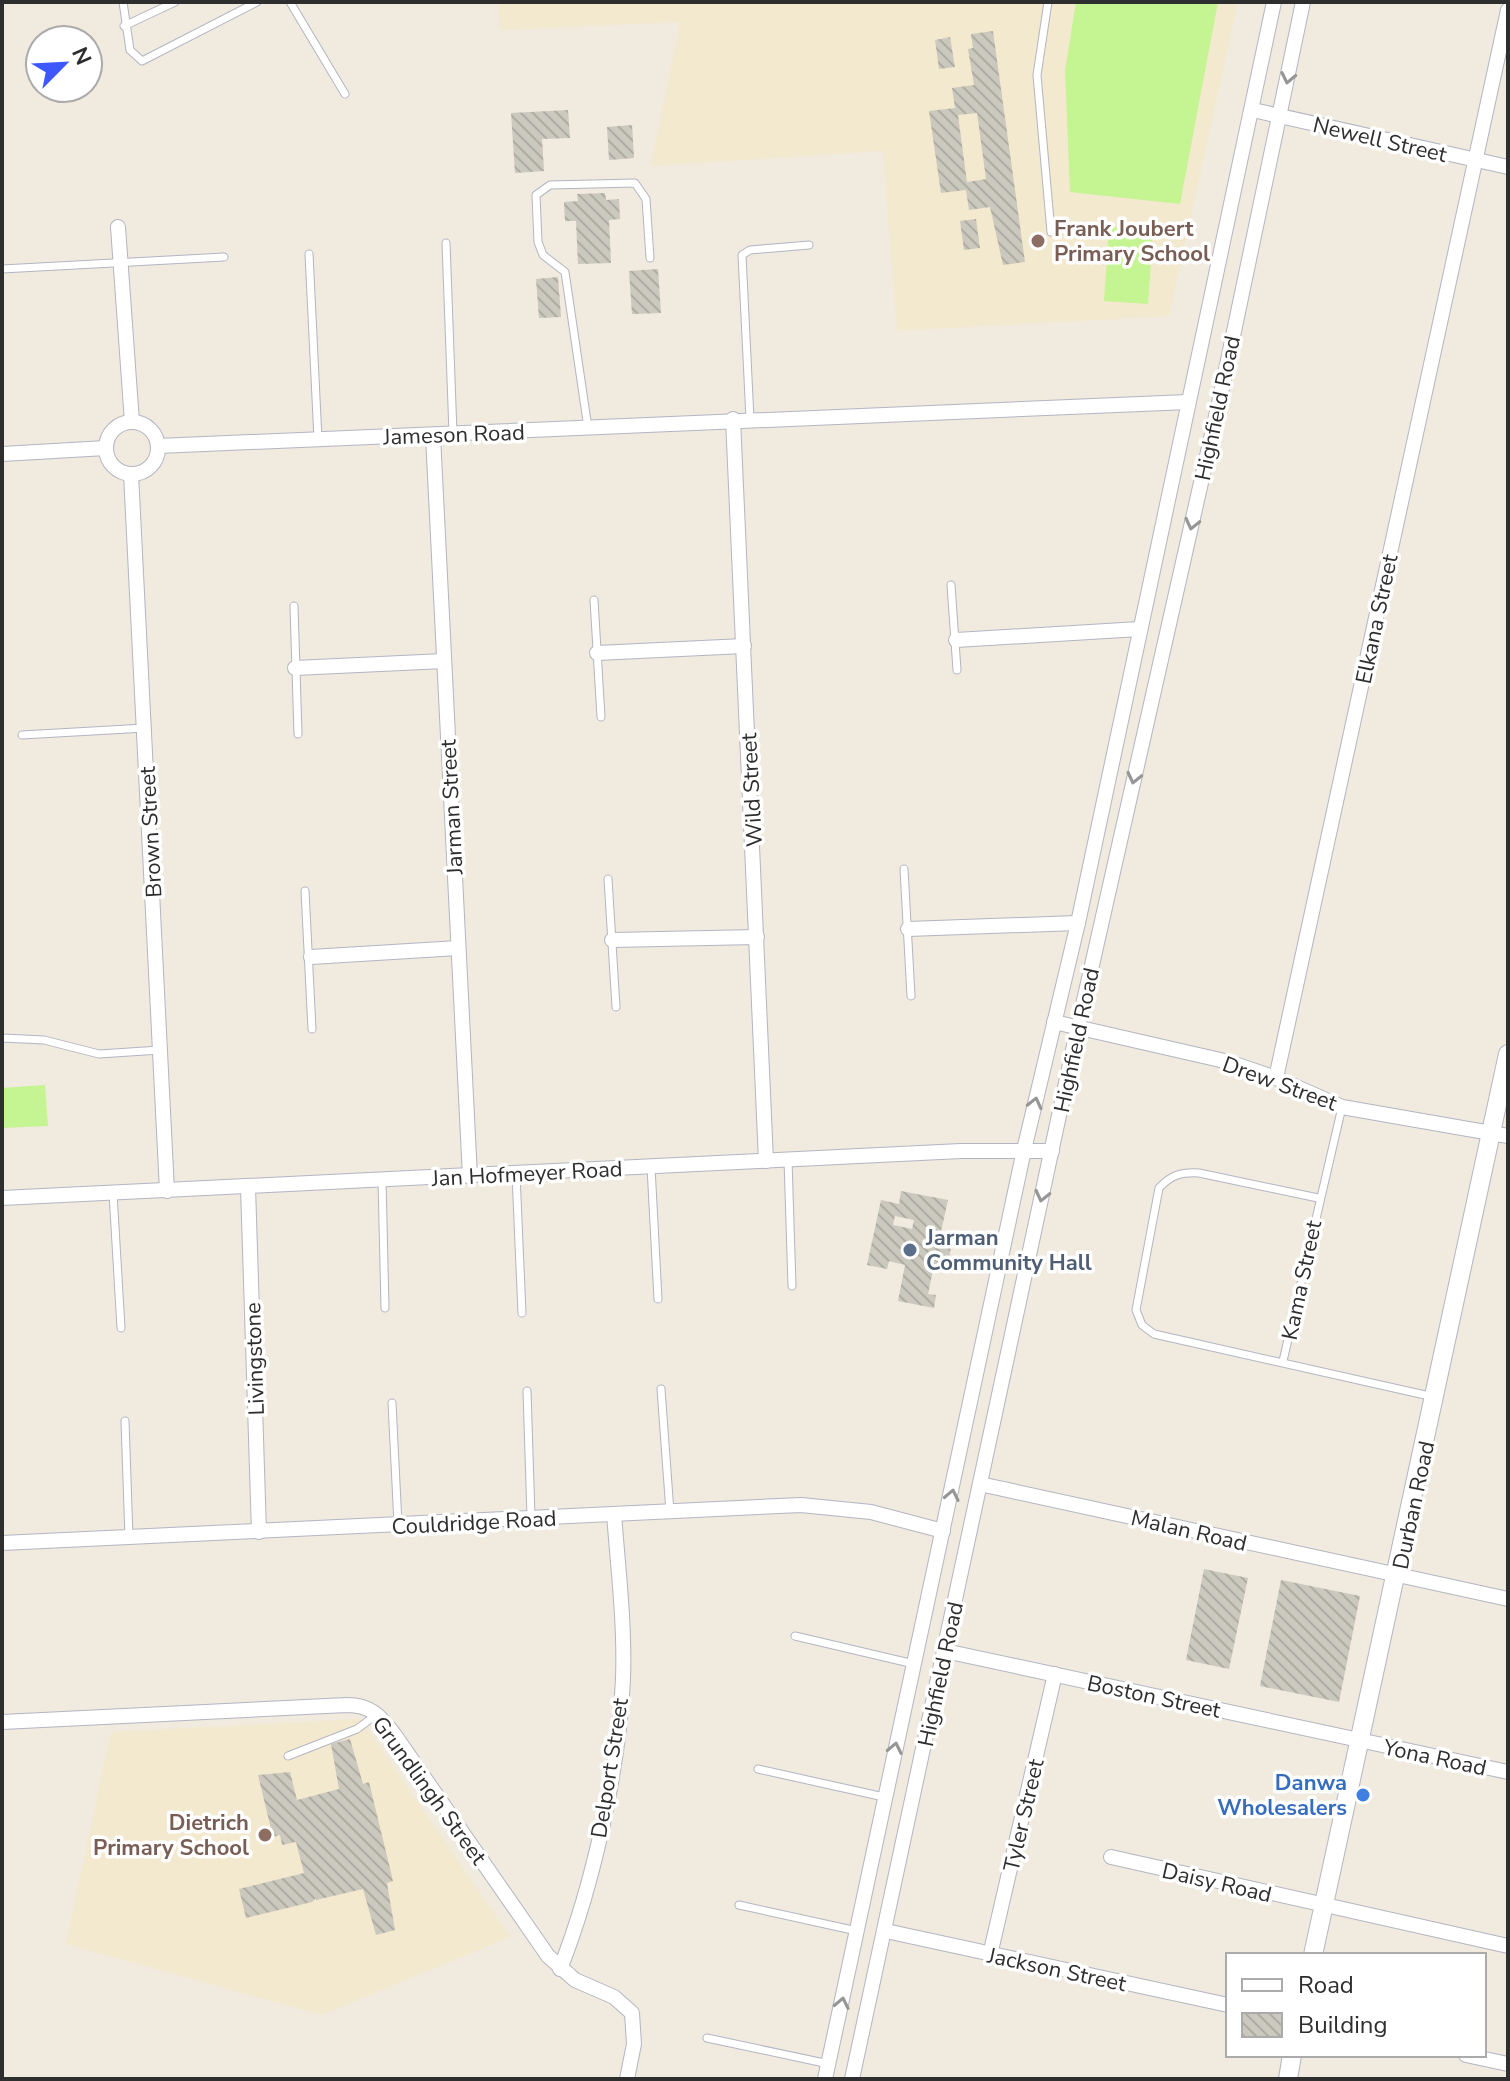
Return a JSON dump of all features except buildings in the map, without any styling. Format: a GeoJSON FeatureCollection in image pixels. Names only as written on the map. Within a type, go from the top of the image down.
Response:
{"type":"FeatureCollection","features":[{"type":"Feature","properties":{"kind":"street","name":"Highfield Road"},"geometry":{"type":"LineString","coordinates":[[827,2072],[1024,1150],[1078,923],[1274,2]]}},
{"type":"Feature","properties":{"kind":"street","name":"Highfield Road"},"geometry":{"type":"LineString","coordinates":[[852,2079],[1303,2]]}},
{"type":"Feature","properties":{"kind":"street","name":"Elkana Street"},"geometry":{"type":"LineString","coordinates":[[1276,1078],[1508,10]]}},
{"type":"Feature","properties":{"kind":"street","name":"Newell Street"},"geometry":{"type":"LineString","coordinates":[[1253,110],[1508,167]]}},
{"type":"Feature","properties":{"kind":"street"},"geometry":{"type":"LineString","coordinates":[[118,227],[132,422]]}},
{"type":"Feature","properties":{"kind":"street","name":"Jameson Road"},"geometry":{"type":"LineString","coordinates":[[158,446],[453,436],[733,419],[1188,402]]}},
{"type":"Feature","properties":{"kind":"street","name":"Wild Street"},"geometry":{"type":"LineString","coordinates":[[733,419],[766,1161]]}},
{"type":"Feature","properties":{"kind":"street"},"geometry":{"type":"LineString","coordinates":[[132,422],[152,432],[158,446],[153,463],[139,473],[131,474],[111,463],[106,448],[111,433],[132,422]]}},
{"type":"Feature","properties":{"kind":"street","name":"Jarman Street"},"geometry":{"type":"LineString","coordinates":[[433,436],[470,1177]]}},
{"type":"Feature","properties":{"kind":"street"},"geometry":{"type":"LineString","coordinates":[[2,454],[106,448]]}},
{"type":"Feature","properties":{"kind":"street","name":"Brown Street"},"geometry":{"type":"LineString","coordinates":[[131,474],[167,1191]]}},
{"type":"Feature","properties":{"kind":"street"},"geometry":{"type":"LineString","coordinates":[[956,640],[1139,629]]}},
{"type":"Feature","properties":{"kind":"street"},"geometry":{"type":"LineString","coordinates":[[597,653],[744,646]]}},
{"type":"Feature","properties":{"kind":"street"},"geometry":{"type":"LineString","coordinates":[[295,668],[444,661]]}},
{"type":"Feature","properties":{"kind":"street"},"geometry":{"type":"LineString","coordinates":[[908,929],[1078,923]]}},
{"type":"Feature","properties":{"kind":"street"},"geometry":{"type":"LineString","coordinates":[[612,940],[757,937]]}},
{"type":"Feature","properties":{"kind":"street"},"geometry":{"type":"LineString","coordinates":[[311,957],[458,948]]}},
{"type":"Feature","properties":{"kind":"street","name":"Drew Street"},"geometry":{"type":"LineString","coordinates":[[1054,1022],[1229,1062],[1276,1078],[1342,1107],[1500,1134]]}},
{"type":"Feature","properties":{"kind":"street","name":"Durban Road"},"geometry":{"type":"LineString","coordinates":[[1313,1953],[1436,1397],[1500,1134],[1508,1054]]}},
{"type":"Feature","properties":{"kind":"street","name":"Jan Hofmeyer Road"},"geometry":{"type":"LineString","coordinates":[[2,1198],[788,1160],[1052,1151]]}},
{"type":"Feature","properties":{"kind":"street","name":"Livingstone"},"geometry":{"type":"LineString","coordinates":[[248,1187],[259,1532]]}},
{"type":"Feature","properties":{"kind":"street","name":"Malan Road"},"geometry":{"type":"LineString","coordinates":[[980,1484],[1508,1599]]}},
{"type":"Feature","properties":{"kind":"street","name":"Couldridge Road"},"geometry":{"type":"LineString","coordinates":[[2,1543],[822,1506],[871,1512],[943,1531]]}},
{"type":"Feature","properties":{"kind":"street","name":"Delport Street"},"geometry":{"type":"LineString","coordinates":[[560,1969],[585,1903],[617,1740],[623,1675],[614,1514]]}},
{"type":"Feature","properties":{"kind":"street","name":"Boston Street"},"geometry":{"type":"LineString","coordinates":[[945,1651],[1362,1742]]}},
{"type":"Feature","properties":{"kind":"street","name":"Tyler Street"},"geometry":{"type":"LineString","coordinates":[[990,1955],[1055,1674]]}},
{"type":"Feature","properties":{"kind":"street","name":"Grundlingh Street"},"geometry":{"type":"LineString","coordinates":[[2,1722],[347,1705],[358,1705],[378,1713],[534,1938],[560,1969],[614,1997],[632,2013],[634,2044],[627,2079]]}},
{"type":"Feature","properties":{"kind":"street","name":"Yona Road"},"geometry":{"type":"LineString","coordinates":[[1362,1742],[1508,1772]]}},
{"type":"Feature","properties":{"kind":"street","name":"Daisy Road"},"geometry":{"type":"LineString","coordinates":[[1111,1857],[1508,1946]]}},
{"type":"Feature","properties":{"kind":"street","name":"Jackson Street"},"geometry":{"type":"LineString","coordinates":[[886,1931],[1226,2005]]}},
{"type":"Feature","properties":{"kind":"street"},"geometry":{"type":"LineString","coordinates":[[1288,2079],[1292,2057]]}},
{"type":"Feature","properties":{"kind":"street"},"geometry":{"type":"LineString","coordinates":[[1475,2057],[1508,2064]]}},
{"type":"Feature","properties":{"kind":"lane"},"geometry":{"type":"LineString","coordinates":[[123,2],[124,26],[130,50],[136,59],[142,61],[257,2]]}},
{"type":"Feature","properties":{"kind":"lane"},"geometry":{"type":"LineString","coordinates":[[124,26],[175,2]]}},
{"type":"Feature","properties":{"kind":"lane"},"geometry":{"type":"LineString","coordinates":[[290,2],[345,94]]}},
{"type":"Feature","properties":{"kind":"lane"},"geometry":{"type":"LineString","coordinates":[[1048,2],[1037,75],[1051,232]]}},
{"type":"Feature","properties":{"kind":"lane"},"geometry":{"type":"LineString","coordinates":[[588,428],[565,272],[543,255],[538,242],[536,195],[550,185],[635,183],[646,199],[650,258]]}},
{"type":"Feature","properties":{"kind":"lane"},"geometry":{"type":"LineString","coordinates":[[446,243],[453,436]]}},
{"type":"Feature","properties":{"kind":"lane"},"geometry":{"type":"LineString","coordinates":[[750,419],[742,255],[750,250],[809,245]]}},
{"type":"Feature","properties":{"kind":"lane"},"geometry":{"type":"LineString","coordinates":[[309,254],[318,439]]}},
{"type":"Feature","properties":{"kind":"lane"},"geometry":{"type":"LineString","coordinates":[[2,269],[224,257]]}},
{"type":"Feature","properties":{"kind":"lane"},"geometry":{"type":"LineString","coordinates":[[951,585],[957,670]]}},
{"type":"Feature","properties":{"kind":"lane"},"geometry":{"type":"LineString","coordinates":[[594,600],[601,717]]}},
{"type":"Feature","properties":{"kind":"lane"},"geometry":{"type":"LineString","coordinates":[[294,606],[298,734]]}},
{"type":"Feature","properties":{"kind":"lane"},"geometry":{"type":"LineString","coordinates":[[22,735],[145,728]]}},
{"type":"Feature","properties":{"kind":"lane"},"geometry":{"type":"LineString","coordinates":[[904,869],[911,996]]}},
{"type":"Feature","properties":{"kind":"lane"},"geometry":{"type":"LineString","coordinates":[[608,879],[616,1007]]}},
{"type":"Feature","properties":{"kind":"lane"},"geometry":{"type":"LineString","coordinates":[[305,891],[311,957],[312,1029]]}},
{"type":"Feature","properties":{"kind":"lane"},"geometry":{"type":"LineString","coordinates":[[2,1038],[44,1040],[99,1054],[160,1050]]}},
{"type":"Feature","properties":{"kind":"lane","name":"Kama Street"},"geometry":{"type":"LineString","coordinates":[[1283,1361],[1318,1198],[1342,1107]]}},
{"type":"Feature","properties":{"kind":"lane"},"geometry":{"type":"LineString","coordinates":[[788,1160],[792,1286]]}},
{"type":"Feature","properties":{"kind":"lane"},"geometry":{"type":"LineString","coordinates":[[651,1167],[658,1299]]}},
{"type":"Feature","properties":{"kind":"lane","name":"Kama Street"},"geometry":{"type":"LineString","coordinates":[[1318,1198],[1190,1172],[1174,1175],[1159,1188],[1136,1310],[1142,1325],[1154,1334],[1203,1347],[1283,1361],[1436,1397]]}},
{"type":"Feature","properties":{"kind":"lane"},"geometry":{"type":"LineString","coordinates":[[516,1174],[522,1313]]}},
{"type":"Feature","properties":{"kind":"lane"},"geometry":{"type":"LineString","coordinates":[[382,1180],[385,1308]]}},
{"type":"Feature","properties":{"kind":"lane"},"geometry":{"type":"LineString","coordinates":[[113,1193],[121,1328]]}},
{"type":"Feature","properties":{"kind":"lane"},"geometry":{"type":"LineString","coordinates":[[661,1389],[670,1512]]}},
{"type":"Feature","properties":{"kind":"lane"},"geometry":{"type":"LineString","coordinates":[[527,1391],[531,1519]]}},
{"type":"Feature","properties":{"kind":"lane"},"geometry":{"type":"LineString","coordinates":[[392,1403],[398,1526]]}},
{"type":"Feature","properties":{"kind":"lane"},"geometry":{"type":"LineString","coordinates":[[125,1421],[129,1538]]}},
{"type":"Feature","properties":{"kind":"lane"},"geometry":{"type":"LineString","coordinates":[[795,1636],[914,1664]]}},
{"type":"Feature","properties":{"kind":"lane"},"geometry":{"type":"LineString","coordinates":[[288,1756],[357,1729],[378,1713]]}},
{"type":"Feature","properties":{"kind":"lane"},"geometry":{"type":"LineString","coordinates":[[758,1769],[884,1797]]}},
{"type":"Feature","properties":{"kind":"lane"},"geometry":{"type":"LineString","coordinates":[[739,1905],[857,1931]]}},
{"type":"Feature","properties":{"kind":"lane"},"geometry":{"type":"LineString","coordinates":[[707,2038],[827,2072]]}},
{"type":"Feature","properties":{"kind":"shaded area","name":"Frank Joubert Primary School"},"geometry":{"type":"Polygon","coordinates":[[[498,2],[1238,2],[1169,316],[897,331],[883,151],[651,166],[680,22],[500,30],[498,2]]]}},
{"type":"Feature","properties":{"kind":"shaded area","name":"Dietrich Primary School"},"geometry":{"type":"Polygon","coordinates":[[[361,1719],[510,1937],[322,2015],[66,1944],[111,1732],[361,1719]]]}},
{"type":"Feature","properties":{"kind":"green space"},"geometry":{"type":"Polygon","coordinates":[[[1076,2],[1218,2],[1180,204],[1070,192],[1065,71],[1076,2]]]}},
{"type":"Feature","properties":{"kind":"green space"},"geometry":{"type":"Polygon","coordinates":[[[1109,227],[1153,230],[1148,304],[1104,301],[1109,227]]]}},
{"type":"Feature","properties":{"kind":"green space"},"geometry":{"type":"Polygon","coordinates":[[[45,1085],[48,1126],[2,1128],[2,1088],[45,1085]]]}},
{"type":"Feature","properties":{"kind":"place","name":"Frank Joubert Primary School"},"geometry":{"type":"Point","coordinates":[1038,241]}},
{"type":"Feature","properties":{"kind":"place","name":"Jarman Community Hall"},"geometry":{"type":"Point","coordinates":[910,1250]}},
{"type":"Feature","properties":{"kind":"place","name":"Danwa Wholesalers"},"geometry":{"type":"Point","coordinates":[1363,1795]}},
{"type":"Feature","properties":{"kind":"place","name":"Dietrich Primary School"},"geometry":{"type":"Point","coordinates":[265,1835]}}]}
